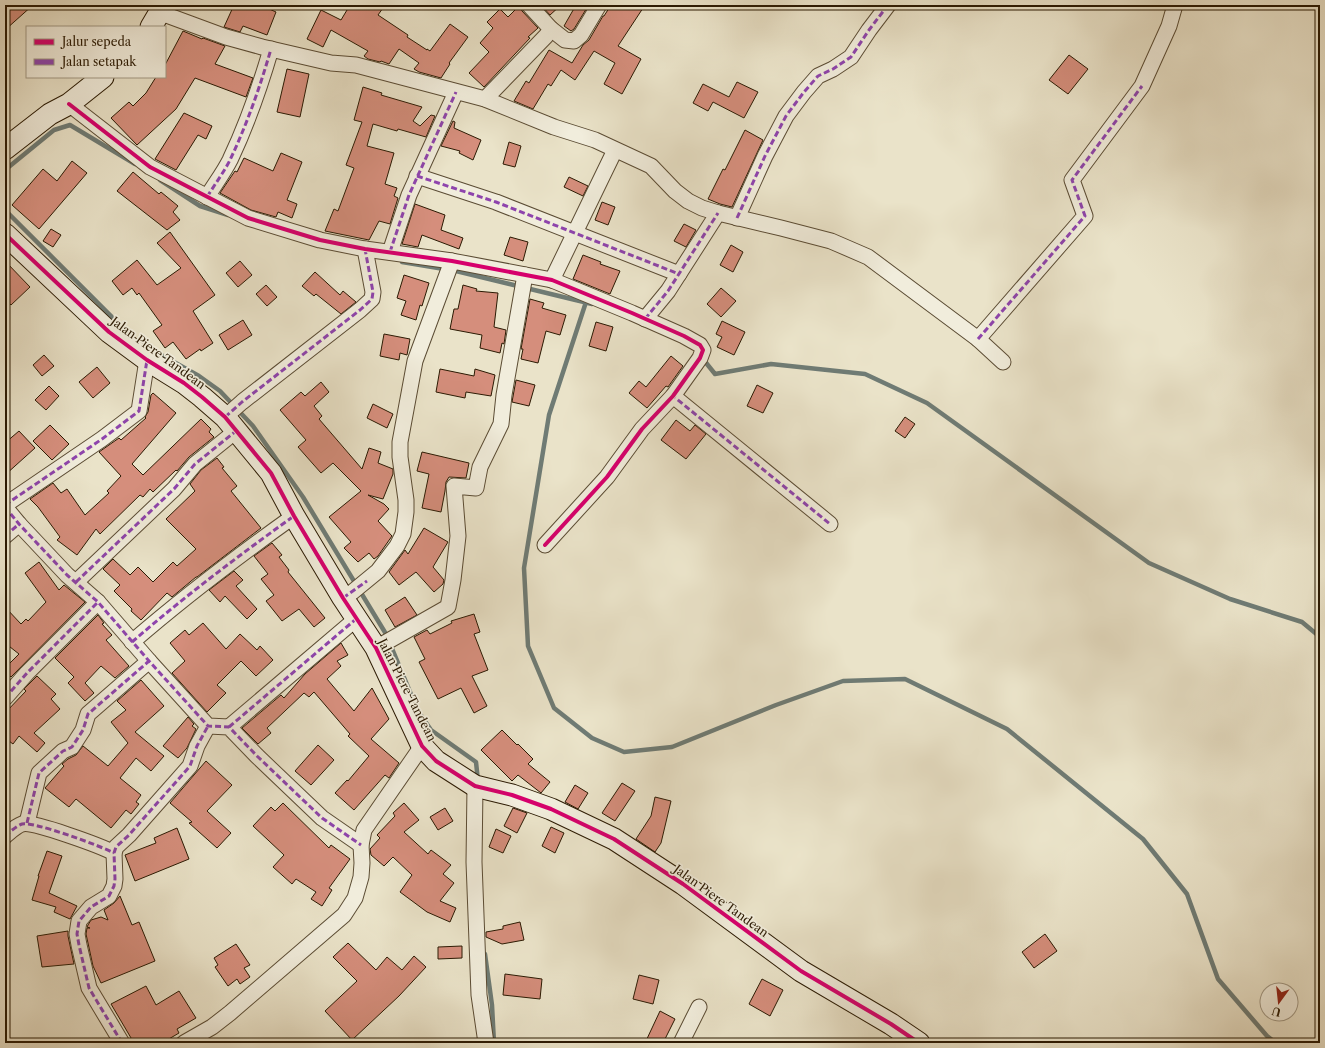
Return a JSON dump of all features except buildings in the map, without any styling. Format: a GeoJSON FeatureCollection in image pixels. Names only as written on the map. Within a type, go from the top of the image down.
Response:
{"type":"FeatureCollection","features":[{"type":"Feature","properties":{"kind":"street"},"geometry":{"type":"LineString","coordinates":[[529,5],[551,29],[565,40],[574,41],[581,35],[599,5]]}},
{"type":"Feature","properties":{"kind":"street"},"geometry":{"type":"LineString","coordinates":[[737,218],[765,156],[786,116],[818,76],[833,69],[851,57],[888,5]]}},
{"type":"Feature","properties":{"kind":"street"},"geometry":{"type":"LineString","coordinates":[[978,339],[1085,216],[1072,180],[1142,86],[1169,26],[1175,5]]}},
{"type":"Feature","properties":{"kind":"street"},"geometry":{"type":"LineString","coordinates":[[159,15],[271,49],[331,63],[356,65],[485,99],[554,127],[595,140],[651,166],[674,191],[688,201],[718,213],[831,241],[868,257],[978,339],[1003,362]]}},
{"type":"Feature","properties":{"kind":"street"},"geometry":{"type":"LineString","coordinates":[[485,99],[551,29]]}},
{"type":"Feature","properties":{"kind":"street"},"geometry":{"type":"LineString","coordinates":[[207,197],[229,161],[242,133],[257,94],[271,49]]}},
{"type":"Feature","properties":{"kind":"street"},"geometry":{"type":"LineString","coordinates":[[5,149],[50,114],[69,104],[102,78]]}},
{"type":"Feature","properties":{"kind":"street"},"geometry":{"type":"LineString","coordinates":[[390,252],[408,195],[456,92]]}},
{"type":"Feature","properties":{"kind":"street"},"geometry":{"type":"LineString","coordinates":[[69,104],[150,167],[248,218],[320,240],[365,249],[452,261],[552,280],[684,336],[700,345],[703,350],[700,358],[673,396],[642,429],[607,477],[545,545]]}},
{"type":"Feature","properties":{"kind":"street"},"geometry":{"type":"LineString","coordinates":[[552,280],[615,150]]}},
{"type":"Feature","properties":{"kind":"street"},"geometry":{"type":"LineString","coordinates":[[417,176],[496,202],[679,274]]}},
{"type":"Feature","properties":{"kind":"street"},"geometry":{"type":"LineString","coordinates":[[645,319],[668,291],[718,213]]}},
{"type":"Feature","properties":{"kind":"street","name":"Jalan Piere Tandean"},"geometry":{"type":"LineString","coordinates":[[5,234],[109,332],[147,360],[184,383],[230,420],[271,473],[294,516],[346,596],[356,619],[376,648],[422,746],[436,761],[481,787],[512,794],[551,809],[614,839],[683,884],[801,971],[891,1024],[919,1043]]}},
{"type":"Feature","properties":{"kind":"street"},"geometry":{"type":"LineString","coordinates":[[76,582],[174,489],[230,420],[242,402],[372,299],[373,292],[365,249]]}},
{"type":"Feature","properties":{"kind":"street"},"geometry":{"type":"LineString","coordinates":[[346,596],[367,581],[388,559],[403,534],[406,500],[400,457],[400,442],[415,361],[452,261]]}},
{"type":"Feature","properties":{"kind":"street"},"geometry":{"type":"LineString","coordinates":[[376,648],[448,608],[458,536],[454,486],[476,488],[480,467],[501,424],[504,395],[525,275]]}},
{"type":"Feature","properties":{"kind":"street"},"geometry":{"type":"LineString","coordinates":[[147,360],[139,411],[102,439],[5,506],[19,524],[76,582],[98,602],[208,726],[229,727],[266,765],[322,818],[361,846]]}},
{"type":"Feature","properties":{"kind":"street"},"geometry":{"type":"LineString","coordinates":[[673,396],[830,524]]}},
{"type":"Feature","properties":{"kind":"street"},"geometry":{"type":"LineString","coordinates":[[132,642],[180,601],[294,516]]}},
{"type":"Feature","properties":{"kind":"street"},"geometry":{"type":"LineString","coordinates":[[5,536],[19,524]]}},
{"type":"Feature","properties":{"kind":"street"},"geometry":{"type":"LineString","coordinates":[[5,698],[27,673],[98,602]]}},
{"type":"Feature","properties":{"kind":"street"},"geometry":{"type":"LineString","coordinates":[[229,727],[356,619]]}},
{"type":"Feature","properties":{"kind":"street"},"geometry":{"type":"LineString","coordinates":[[27,823],[39,773],[63,751],[72,747],[83,730],[88,714],[149,661]]}},
{"type":"Feature","properties":{"kind":"street"},"geometry":{"type":"LineString","coordinates":[[122,1043],[89,988],[77,934],[78,921],[91,907],[109,896],[114,886],[114,853],[116,847],[128,836],[190,766],[197,746],[208,726]]}},
{"type":"Feature","properties":{"kind":"street"},"geometry":{"type":"LineString","coordinates":[[184,1043],[212,1027],[230,1013],[344,915],[355,898],[361,877],[361,846],[364,830],[422,746]]}},
{"type":"Feature","properties":{"kind":"street"},"geometry":{"type":"LineString","coordinates":[[481,787],[474,862],[479,995],[486,1043]]}},
{"type":"Feature","properties":{"kind":"street"},"geometry":{"type":"LineString","coordinates":[[5,836],[22,824],[27,823],[44,827],[104,847],[114,853]]}},
{"type":"Feature","properties":{"kind":"street"},"geometry":{"type":"LineString","coordinates":[[681,1043],[699,1007]]}},
{"type":"Feature","properties":{"kind":"waterway"},"geometry":{"type":"LineString","coordinates":[[5,170],[54,130],[70,125],[135,164]]}},
{"type":"Feature","properties":{"kind":"waterway"},"geometry":{"type":"LineString","coordinates":[[160,180],[200,206],[228,215]]}},
{"type":"Feature","properties":{"kind":"waterway"},"geometry":{"type":"LineString","coordinates":[[5,210],[130,335]]}},
{"type":"Feature","properties":{"kind":"waterway"},"geometry":{"type":"LineString","coordinates":[[402,262],[456,271],[592,304]]}},
{"type":"Feature","properties":{"kind":"waterway"},"geometry":{"type":"LineString","coordinates":[[586,302],[549,415],[524,568],[528,646],[554,708],[592,738],[624,752],[672,747],[776,705],[843,681],[905,679],[1007,729],[1143,839],[1187,894],[1218,979],[1267,1036],[1276,1043]]}},
{"type":"Feature","properties":{"kind":"waterway"},"geometry":{"type":"LineString","coordinates":[[147,347],[199,376],[220,391],[253,426],[303,497],[386,634],[418,711],[431,730],[476,762],[478,781]]}},
{"type":"Feature","properties":{"kind":"waterway"},"geometry":{"type":"LineString","coordinates":[[703,359],[715,374],[771,364],[865,374],[927,403],[1149,563],[1230,599],[1302,622],[1320,637]]}},
{"type":"Feature","properties":{"kind":"waterway"},"geometry":{"type":"LineString","coordinates":[[485,954],[492,1005],[494,1043]]}},
{"type":"Feature","properties":{"kind":"marked path"},"geometry":{"type":"LineString","coordinates":[[737,218],[765,156],[786,116],[818,76],[833,69],[851,57],[888,5]]}},
{"type":"Feature","properties":{"kind":"marked path"},"geometry":{"type":"LineString","coordinates":[[207,197],[228,165],[242,133],[253,105],[271,49]]}},
{"type":"Feature","properties":{"kind":"marked path"},"geometry":{"type":"LineString","coordinates":[[978,339],[1085,216],[1072,180],[1142,86]]}},
{"type":"Feature","properties":{"kind":"marked path"},"geometry":{"type":"LineString","coordinates":[[390,252],[409,195],[456,92]]}},
{"type":"Feature","properties":{"kind":"marked path"},"geometry":{"type":"LineString","coordinates":[[417,176],[496,202],[679,274]]}},
{"type":"Feature","properties":{"kind":"marked path"},"geometry":{"type":"LineString","coordinates":[[645,319],[668,291],[718,213]]}},
{"type":"Feature","properties":{"kind":"marked path"},"geometry":{"type":"LineString","coordinates":[[225,417],[372,299],[373,292],[365,249]]}},
{"type":"Feature","properties":{"kind":"marked path"},"geometry":{"type":"LineString","coordinates":[[5,505],[102,439],[139,411],[147,360]]}},
{"type":"Feature","properties":{"kind":"marked path"},"geometry":{"type":"LineString","coordinates":[[671,398],[673,396],[830,524]]}},
{"type":"Feature","properties":{"kind":"marked path"},"geometry":{"type":"LineString","coordinates":[[76,582],[174,489],[195,464],[236,431]]}},
{"type":"Feature","properties":{"kind":"marked path"},"geometry":{"type":"LineString","coordinates":[[5,507],[67,575],[98,602],[208,726],[229,727],[322,818],[361,845]]}},
{"type":"Feature","properties":{"kind":"marked path"},"geometry":{"type":"LineString","coordinates":[[132,642],[212,577],[294,516]]}},
{"type":"Feature","properties":{"kind":"marked path"},"geometry":{"type":"LineString","coordinates":[[5,536],[19,524]]}},
{"type":"Feature","properties":{"kind":"marked path"},"geometry":{"type":"LineString","coordinates":[[343,598],[367,581]]}},
{"type":"Feature","properties":{"kind":"marked path"},"geometry":{"type":"LineString","coordinates":[[5,698],[27,673],[98,602]]}},
{"type":"Feature","properties":{"kind":"marked path"},"geometry":{"type":"LineString","coordinates":[[229,727],[356,619]]}},
{"type":"Feature","properties":{"kind":"marked path"},"geometry":{"type":"LineString","coordinates":[[27,823],[39,773],[63,751],[72,747],[83,730],[88,714],[149,661]]}},
{"type":"Feature","properties":{"kind":"marked path"},"geometry":{"type":"LineString","coordinates":[[122,1043],[89,988],[77,934],[79,921],[91,907],[109,896],[114,886],[114,853],[116,847],[129,835],[190,766],[197,746],[208,726]]}},
{"type":"Feature","properties":{"kind":"marked path"},"geometry":{"type":"LineString","coordinates":[[5,836],[20,825],[29,824],[67,835],[114,853]]}},
{"type":"Feature","properties":{"kind":"cycle path"},"geometry":{"type":"LineString","coordinates":[[69,104],[150,167],[248,218],[320,240],[365,249],[452,261],[552,280],[632,313],[684,336],[700,345],[703,350],[700,358],[673,396],[642,429],[607,477],[545,545]]}},
{"type":"Feature","properties":{"kind":"cycle path"},"geometry":{"type":"LineString","coordinates":[[5,234],[109,332],[147,360],[184,383],[225,417],[271,473],[294,516],[343,598],[376,648],[422,746],[436,761],[475,786],[512,795],[551,809],[614,839],[683,884],[801,971],[891,1024],[919,1043]]}}]}
